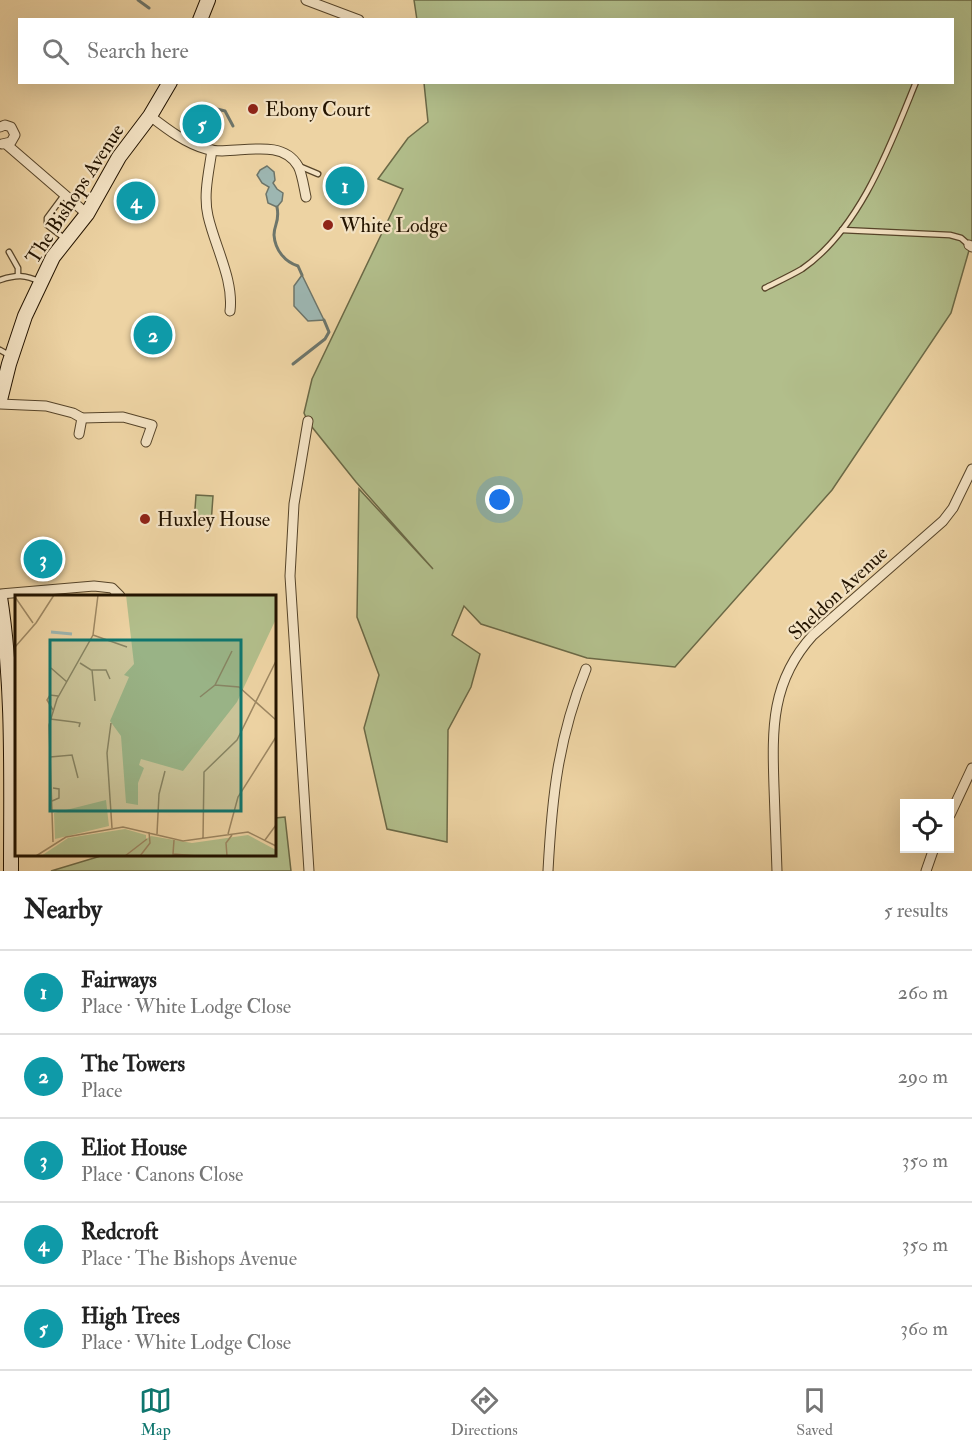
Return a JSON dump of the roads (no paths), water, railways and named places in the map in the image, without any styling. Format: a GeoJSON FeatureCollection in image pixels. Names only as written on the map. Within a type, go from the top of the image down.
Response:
{"type":"FeatureCollection","features":[{"type":"Feature","properties":{"kind":"street"},"geometry":{"type":"LineString","coordinates":[[201,18],[208,0]]}},
{"type":"Feature","properties":{"kind":"street"},"geometry":{"type":"LineString","coordinates":[[306,0],[355,18]]}},
{"type":"Feature","properties":{"kind":"street","name":"The Bishops Avenue"},"geometry":{"type":"LineString","coordinates":[[0,402],[6,353],[53,257],[87,214],[118,157],[150,116],[169,84]]}},
{"type":"Feature","properties":{"kind":"street"},"geometry":{"type":"LineString","coordinates":[[150,116],[185,141],[212,150],[234,151],[264,148],[287,155],[299,166],[306,197]]}},
{"type":"Feature","properties":{"kind":"street"},"geometry":{"type":"LineString","coordinates":[[0,127],[9,125],[15,132],[14,140],[3,143]]}},
{"type":"Feature","properties":{"kind":"street"},"geometry":{"type":"LineString","coordinates":[[3,143],[87,214]]}},
{"type":"Feature","properties":{"kind":"street"},"geometry":{"type":"LineString","coordinates":[[212,150],[206,199],[207,214],[232,296],[230,311]]}},
{"type":"Feature","properties":{"kind":"street"},"geometry":{"type":"LineString","coordinates":[[232,296],[242,301]]}},
{"type":"Feature","properties":{"kind":"street"},"geometry":{"type":"LineString","coordinates":[[0,402],[46,406],[73,413],[82,418],[123,417],[152,425],[146,442]]}},
{"type":"Feature","properties":{"kind":"street"},"geometry":{"type":"LineString","coordinates":[[79,434],[82,418]]}},
{"type":"Feature","properties":{"kind":"street"},"geometry":{"type":"LineString","coordinates":[[308,422],[294,504],[290,576],[309,871]]}},
{"type":"Feature","properties":{"kind":"street","name":"Sheldon Avenue"},"geometry":{"type":"LineString","coordinates":[[777,871],[772,736],[774,713],[786,675],[801,648],[813,635],[943,521],[953,508],[972,469]]}},
{"type":"Feature","properties":{"kind":"street"},"geometry":{"type":"LineString","coordinates":[[11,871],[14,752],[0,596],[94,586],[112,588],[118,595]]}},
{"type":"Feature","properties":{"kind":"street"},"geometry":{"type":"LineString","coordinates":[[548,871],[554,787],[560,749],[586,669]]}},
{"type":"Feature","properties":{"kind":"street"},"geometry":{"type":"LineString","coordinates":[[954,806],[972,768]]}},
{"type":"Feature","properties":{"kind":"street"},"geometry":{"type":"LineString","coordinates":[[926,871],[933,853]]}},
{"type":"Feature","properties":{"kind":"lane"},"geometry":{"type":"LineString","coordinates":[[765,288],[802,268],[842,230],[867,192],[915,84]]}},
{"type":"Feature","properties":{"kind":"lane"},"geometry":{"type":"LineString","coordinates":[[299,166],[318,174]]}},
{"type":"Feature","properties":{"kind":"lane"},"geometry":{"type":"LineString","coordinates":[[64,195],[47,218],[47,225],[67,240]]}},
{"type":"Feature","properties":{"kind":"lane"},"geometry":{"type":"LineString","coordinates":[[842,230],[951,235],[961,238],[971,246]]}},
{"type":"Feature","properties":{"kind":"lane"},"geometry":{"type":"LineString","coordinates":[[9,252],[18,268],[18,274]]}},
{"type":"Feature","properties":{"kind":"lane"},"geometry":{"type":"LineString","coordinates":[[0,280],[18,274],[40,283]]}},
{"type":"Feature","properties":{"kind":"water"},"geometry":{"type":"Polygon","coordinates":[[[267,166],[274,172],[273,183],[283,193],[282,201],[277,207],[268,203],[266,194],[269,187],[262,183],[257,175],[267,166]]]}},
{"type":"Feature","properties":{"kind":"water"},"geometry":{"type":"Polygon","coordinates":[[[302,275],[324,320],[308,321],[294,306],[294,286],[302,275]]]}},
{"type":"Feature","properties":{"kind":"waterway"},"geometry":{"type":"LineString","coordinates":[[138,0],[149,8]]}},
{"type":"Feature","properties":{"kind":"waterway"},"geometry":{"type":"LineString","coordinates":[[217,109],[225,111],[233,126]]}},
{"type":"Feature","properties":{"kind":"waterway"},"geometry":{"type":"LineString","coordinates":[[277,207],[278,216],[274,231],[276,246],[285,258],[298,266],[302,275]]}},
{"type":"Feature","properties":{"kind":"waterway"},"geometry":{"type":"LineString","coordinates":[[293,364],[325,339],[329,332],[324,320]]}},
{"type":"Feature","properties":{"kind":"place","name":"Ebony Court"},"geometry":{"type":"Point","coordinates":[253,109]}},
{"type":"Feature","properties":{"kind":"place","name":"High Trees"},"geometry":{"type":"Point","coordinates":[202,124]}},
{"type":"Feature","properties":{"kind":"place","name":"Fairways"},"geometry":{"type":"Point","coordinates":[345,186]}},
{"type":"Feature","properties":{"kind":"place","name":"Redcroft"},"geometry":{"type":"Point","coordinates":[136,201]}},
{"type":"Feature","properties":{"kind":"place","name":"White Lodge"},"geometry":{"type":"Point","coordinates":[328,225]}},
{"type":"Feature","properties":{"kind":"place","name":"The Towers"},"geometry":{"type":"Point","coordinates":[153,335]}},
{"type":"Feature","properties":{"kind":"place","name":"Huxley House"},"geometry":{"type":"Point","coordinates":[145,519]}},
{"type":"Feature","properties":{"kind":"place","name":"Eliot House"},"geometry":{"type":"Point","coordinates":[43,559]}}]}
